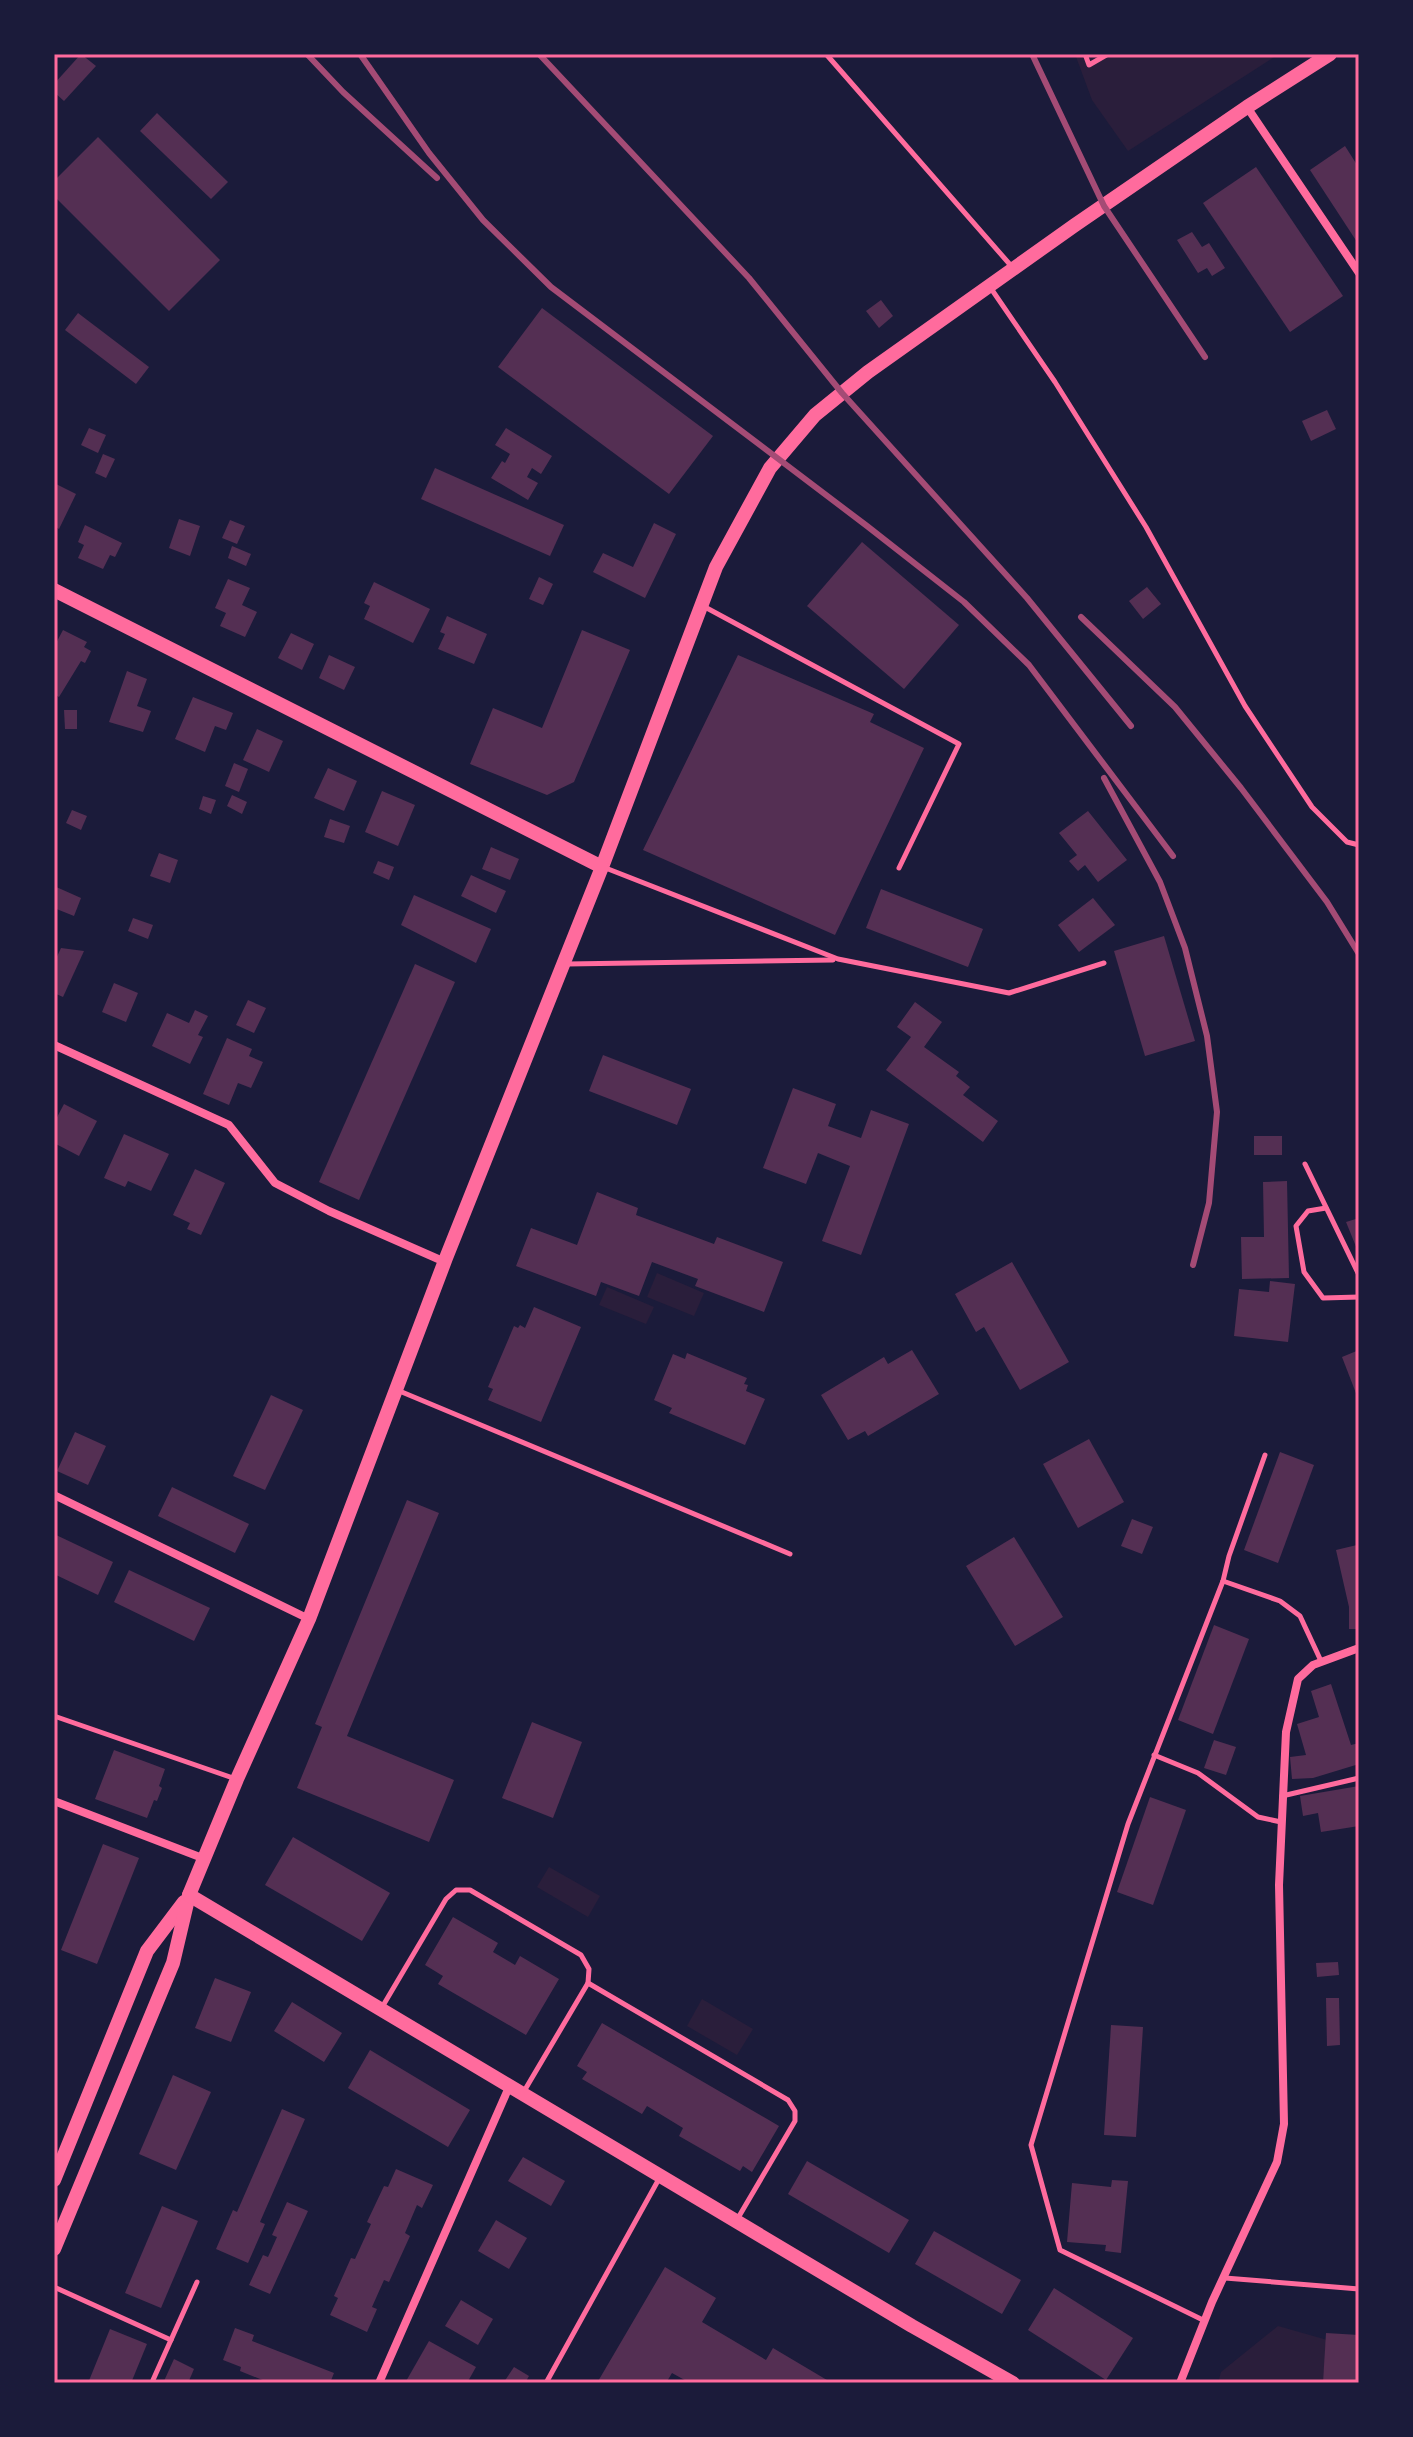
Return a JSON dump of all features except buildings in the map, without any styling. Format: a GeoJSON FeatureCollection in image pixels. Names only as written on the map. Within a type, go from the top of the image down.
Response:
{"type":"FeatureCollection","features":[{"type":"Feature","properties":{"kind":"main road"},"geometry":{"type":"LineString","coordinates":[[54,2249],[173,1963],[189,1895],[309,1619],[716,567],[770,468],[815,415],[868,372],[1247,107],[1330,54]]}},
{"type":"Feature","properties":{"kind":"main road"},"geometry":{"type":"LineString","coordinates":[[54,590],[602,867]]}},
{"type":"Feature","properties":{"kind":"main road"},"geometry":{"type":"LineString","coordinates":[[189,1895],[912,2326],[1013,2383]]}},
{"type":"Feature","properties":{"kind":"main road"},"geometry":{"type":"LineString","coordinates":[[54,2180],[147,1951],[189,1895]]}},
{"type":"Feature","properties":{"kind":"street"},"geometry":{"type":"LineString","coordinates":[[1247,107],[1359,273]]}},
{"type":"Feature","properties":{"kind":"street"},"geometry":{"type":"LineString","coordinates":[[54,1045],[229,1125],[275,1183],[329,1211],[445,1262]]}},
{"type":"Feature","properties":{"kind":"street"},"geometry":{"type":"LineString","coordinates":[[54,1495],[309,1619]]}},
{"type":"Feature","properties":{"kind":"street"},"geometry":{"type":"LineString","coordinates":[[1180,2383],[1277,2162],[1284,2124],[1279,1885],[1286,1732],[1298,1679],[1313,1665],[1359,1648]]}},
{"type":"Feature","properties":{"kind":"street"},"geometry":{"type":"LineString","coordinates":[[54,1801],[205,1859]]}},
{"type":"Feature","properties":{"kind":"street"},"geometry":{"type":"LineString","coordinates":[[379,2383],[516,2091]]}},
{"type":"Feature","properties":{"kind":"lane"},"geometry":{"type":"LineString","coordinates":[[826,54],[1013,269]]}},
{"type":"Feature","properties":{"kind":"lane"},"geometry":{"type":"LineString","coordinates":[[1085,54],[1089,65],[1108,54]]}},
{"type":"Feature","properties":{"kind":"lane"},"geometry":{"type":"LineString","coordinates":[[990,286],[1146,527],[1245,706],[1312,807],[1347,842],[1359,845]]}},
{"type":"Feature","properties":{"kind":"lane"},"geometry":{"type":"LineString","coordinates":[[702,605],[959,744],[899,868]]}},
{"type":"Feature","properties":{"kind":"lane"},"geometry":{"type":"LineString","coordinates":[[602,867],[838,959],[1009,993],[1104,963]]}},
{"type":"Feature","properties":{"kind":"lane"},"geometry":{"type":"LineString","coordinates":[[563,964],[838,959]]}},
{"type":"Feature","properties":{"kind":"lane"},"geometry":{"type":"LineString","coordinates":[[1305,1164],[1359,1275]]}},
{"type":"Feature","properties":{"kind":"lane"},"geometry":{"type":"LineString","coordinates":[[1326,1208],[1308,1211],[1296,1226],[1304,1272],[1323,1298],[1359,1297]]}},
{"type":"Feature","properties":{"kind":"lane"},"geometry":{"type":"LineString","coordinates":[[396,1389],[790,1554]]}},
{"type":"Feature","properties":{"kind":"lane"},"geometry":{"type":"LineString","coordinates":[[1205,2321],[1060,2250],[1031,2145],[1128,1824],[1223,1581],[1265,1455]]}},
{"type":"Feature","properties":{"kind":"lane"},"geometry":{"type":"LineString","coordinates":[[1223,1581],[1280,1601],[1300,1616],[1322,1662]]}},
{"type":"Feature","properties":{"kind":"lane"},"geometry":{"type":"LineString","coordinates":[[54,1716],[237,1779]]}},
{"type":"Feature","properties":{"kind":"lane"},"geometry":{"type":"LineString","coordinates":[[1154,1755],[1198,1773],[1258,1817],[1281,1822]]}},
{"type":"Feature","properties":{"kind":"lane"},"geometry":{"type":"LineString","coordinates":[[1282,1796],[1359,1778]]}},
{"type":"Feature","properties":{"kind":"lane"},"geometry":{"type":"LineString","coordinates":[[381,2010],[446,1899],[456,1890],[470,1890],[581,1955],[589,1969],[588,1983],[516,2091]]}},
{"type":"Feature","properties":{"kind":"lane"},"geometry":{"type":"LineString","coordinates":[[588,1983],[788,2100],[795,2111],[795,2121],[736,2220]]}},
{"type":"Feature","properties":{"kind":"lane"},"geometry":{"type":"LineString","coordinates":[[546,2383],[661,2176]]}},
{"type":"Feature","properties":{"kind":"lane"},"geometry":{"type":"LineString","coordinates":[[1224,2277],[1359,2289]]}},
{"type":"Feature","properties":{"kind":"lane"},"geometry":{"type":"LineString","coordinates":[[153,2380],[197,2282]]}},
{"type":"Feature","properties":{"kind":"lane"},"geometry":{"type":"LineString","coordinates":[[54,2287],[171,2340]]}},
{"type":"Feature","properties":{"kind":"shaded area"},"geometry":{"type":"Polygon","coordinates":[[[1075,54],[1279,54],[1128,151],[1092,100],[1075,54]]]}},
{"type":"Feature","properties":{"kind":"shaded area"},"geometry":{"type":"Polygon","coordinates":[[[657,1273],[704,1293],[694,1316],[647,1297],[657,1273]]]}},
{"type":"Feature","properties":{"kind":"shaded area"},"geometry":{"type":"Polygon","coordinates":[[[607,1287],[654,1307],[646,1324],[599,1305],[607,1287]]]}},
{"type":"Feature","properties":{"kind":"shaded area"},"geometry":{"type":"Polygon","coordinates":[[[549,1867],[600,1896],[588,1917],[537,1887],[549,1867]]]}},
{"type":"Feature","properties":{"kind":"shaded area"},"geometry":{"type":"Polygon","coordinates":[[[702,1999],[753,2029],[737,2055],[687,2026],[702,1999]]]}},
{"type":"Feature","properties":{"kind":"shaded area"},"geometry":{"type":"Polygon","coordinates":[[[1278,2326],[1359,2349],[1359,2383],[1218,2383],[1221,2372],[1278,2326]]]}},
{"type":"Feature","properties":{"kind":"railway"},"geometry":{"type":"LineString","coordinates":[[307,54],[343,92],[437,178]]}},
{"type":"Feature","properties":{"kind":"railway"},"geometry":{"type":"LineString","coordinates":[[360,54],[429,153],[483,220],[551,287],[964,602],[1029,665],[1173,856]]}},
{"type":"Feature","properties":{"kind":"railway"},"geometry":{"type":"LineString","coordinates":[[539,54],[749,278],[842,393],[1027,598],[1131,726]]}},
{"type":"Feature","properties":{"kind":"railway"},"geometry":{"type":"LineString","coordinates":[[1032,54],[1104,206],[1205,357]]}},
{"type":"Feature","properties":{"kind":"railway"},"geometry":{"type":"LineString","coordinates":[[1081,617],[1175,707],[1327,902],[1359,954]]}},
{"type":"Feature","properties":{"kind":"railway"},"geometry":{"type":"LineString","coordinates":[[1104,778],[1160,882],[1185,948],[1207,1036],[1217,1112],[1209,1203],[1193,1265]]}}]}
